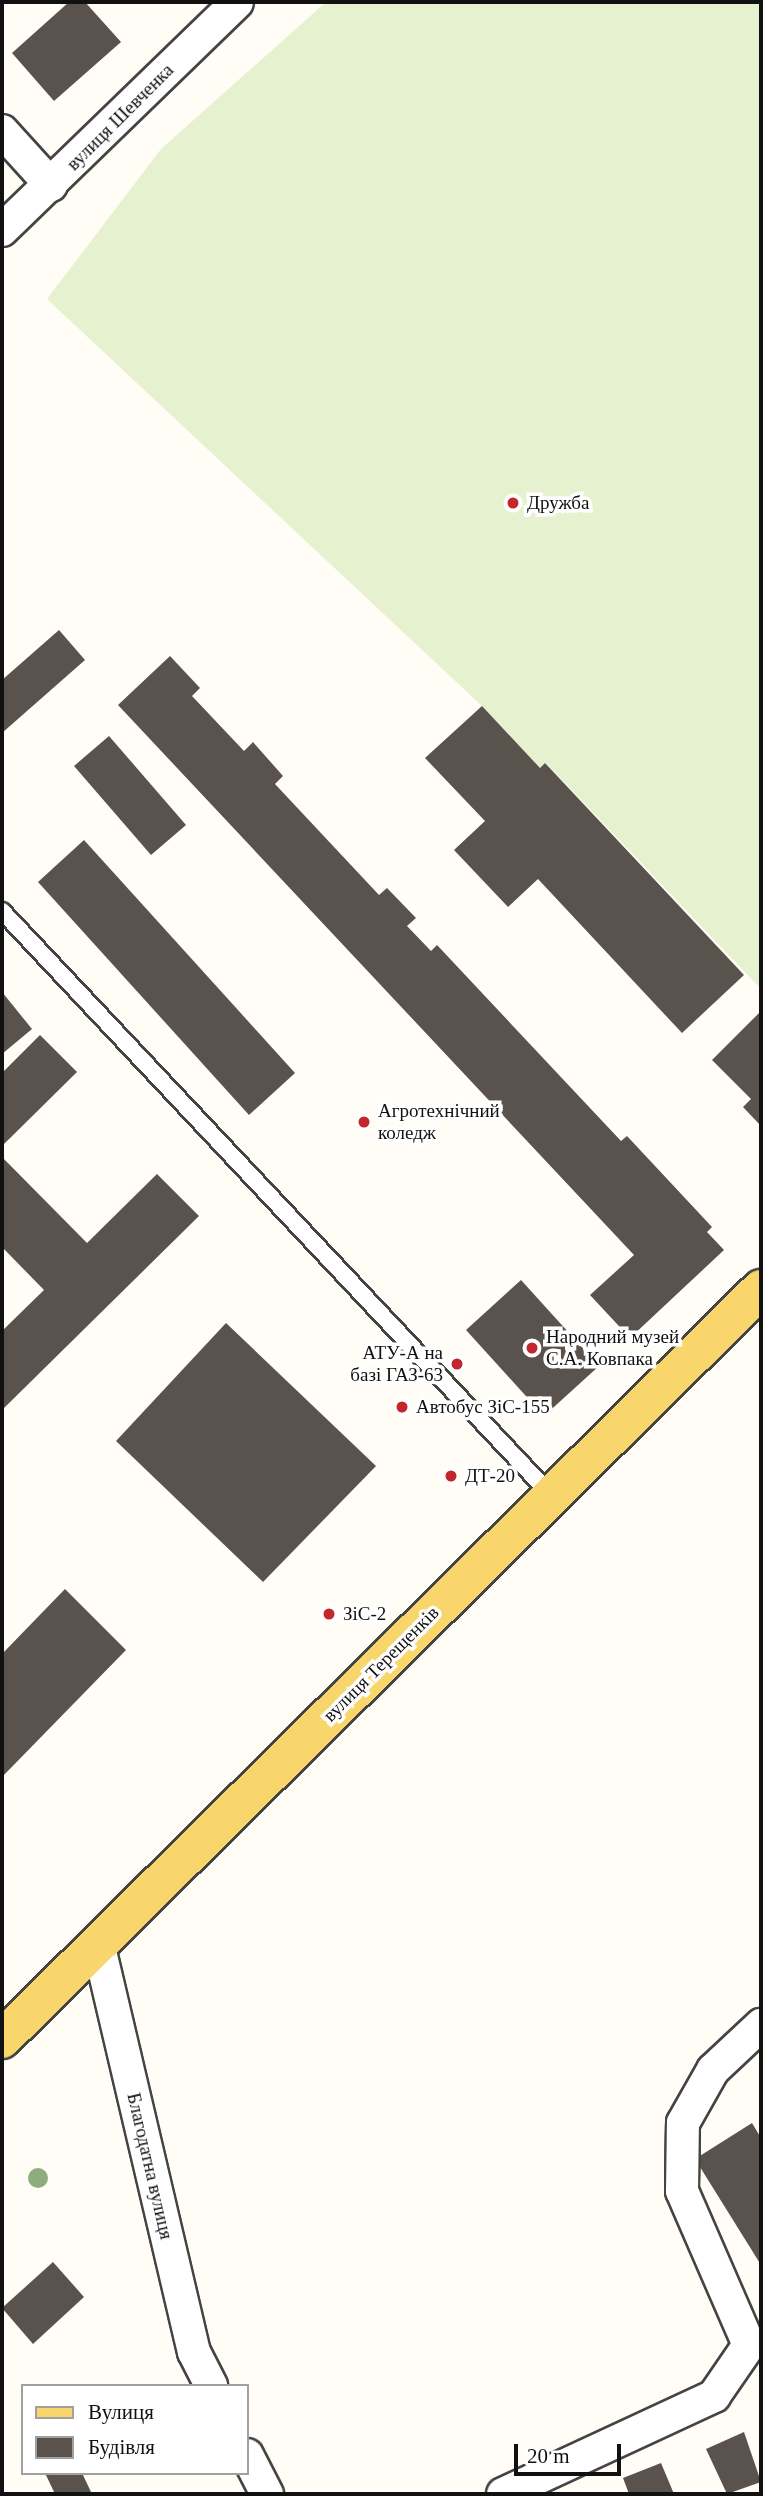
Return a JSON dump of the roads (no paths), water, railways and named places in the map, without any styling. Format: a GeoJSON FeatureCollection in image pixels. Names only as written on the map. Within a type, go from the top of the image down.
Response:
{"type":"FeatureCollection","features":[{"type":"Feature","properties":{"kind":"main road","name":"вулиця Терещенків"},"geometry":{"type":"LineString","coordinates":[[2,2039],[761,1289]]}},
{"type":"Feature","properties":{"kind":"street","name":"вулиця Шевченка"},"geometry":{"type":"LineString","coordinates":[[2,230],[237,2]]}},
{"type":"Feature","properties":{"kind":"street"},"geometry":{"type":"LineString","coordinates":[[2,131],[51,185]]}},
{"type":"Feature","properties":{"kind":"street","name":"Благодатна вулиця"},"geometry":{"type":"LineString","coordinates":[[98,1943],[194,2352],[210,2384]]}},
{"type":"Feature","properties":{"kind":"street"},"geometry":{"type":"LineString","coordinates":[[503,2494],[714,2396],[749,2345],[682,2191],[683,2123],[713,2070],[761,2025]]}},
{"type":"Feature","properties":{"kind":"street"},"geometry":{"type":"LineString","coordinates":[[248,2457],[267,2494]]}},
{"type":"Feature","properties":{"kind":"lane"},"geometry":{"type":"LineString","coordinates":[[2,911],[552,1496]]}},
{"type":"Feature","properties":{"kind":"place","name":"Дружба"},"geometry":{"type":"Point","coordinates":[513,503]}},
{"type":"Feature","properties":{"kind":"place","name":"Агротехнічний коледж"},"geometry":{"type":"Point","coordinates":[364,1122]}},
{"type":"Feature","properties":{"kind":"place","name":"Народний музей С.А. Ковпака"},"geometry":{"type":"Point","coordinates":[532,1348]}},
{"type":"Feature","properties":{"kind":"place","name":"АТУ-А на базі ГАЗ-63"},"geometry":{"type":"Point","coordinates":[457,1364]}},
{"type":"Feature","properties":{"kind":"place","name":"Автобус ЗіС-155"},"geometry":{"type":"Point","coordinates":[402,1407]}},
{"type":"Feature","properties":{"kind":"place","name":"ДТ-20"},"geometry":{"type":"Point","coordinates":[451,1476]}},
{"type":"Feature","properties":{"kind":"place","name":"ЗіС-2"},"geometry":{"type":"Point","coordinates":[329,1614]}}]}
